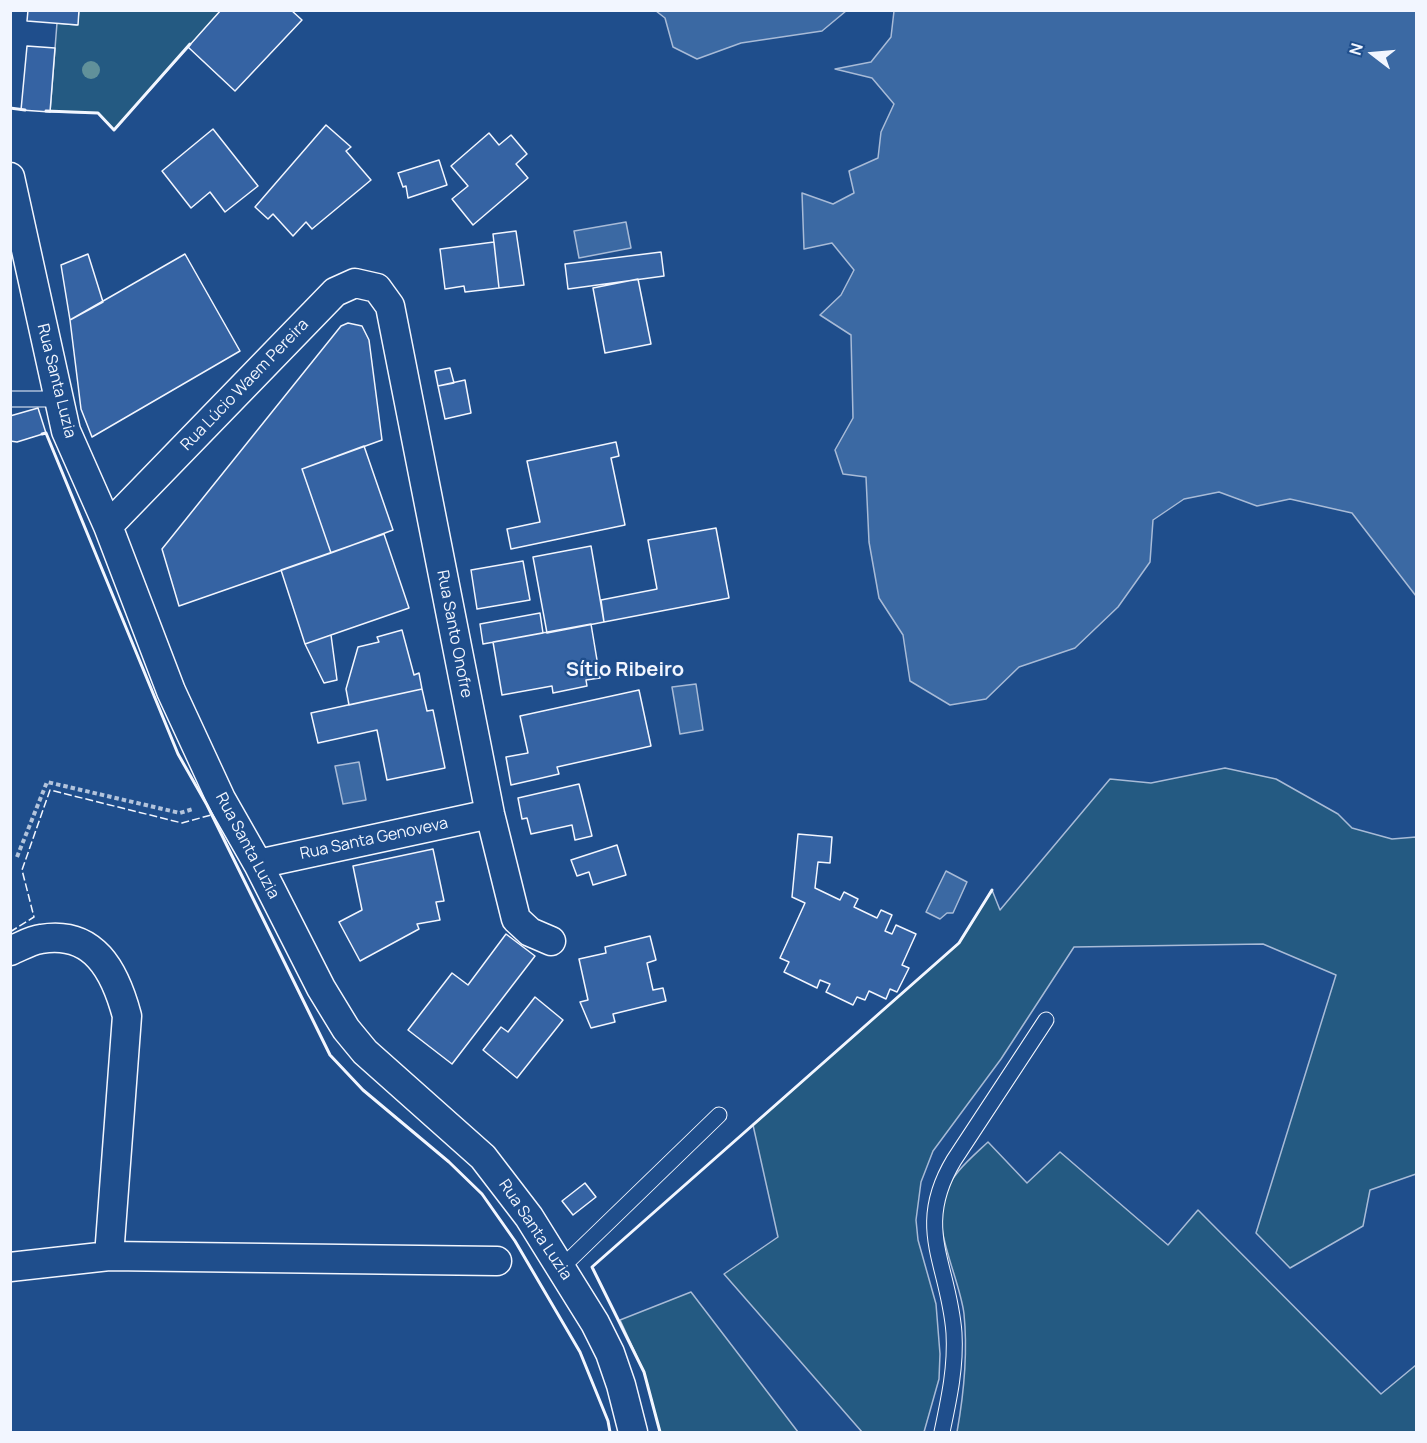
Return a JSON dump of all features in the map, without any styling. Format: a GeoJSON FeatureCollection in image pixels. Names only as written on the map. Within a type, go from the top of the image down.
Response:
{"type":"FeatureCollection","features":[{"type":"Feature","properties":{"kind":"street","name":"Rua Santa Luzia"},"geometry":{"type":"LineString","coordinates":[[10,177],[57,399],[66,431],[108,526],[171,691],[221,798],[258,864],[321,988],[346,1029],[365,1052],[483,1157],[517,1198],[610,1353],[633,1432]]}},
{"type":"Feature","properties":{"kind":"street","name":"Rua Lúcio Waem Pereira"},"geometry":{"type":"LineString","coordinates":[[108,526],[335,292],[344,285],[366,283],[376,288],[390,306]]}},
{"type":"Feature","properties":{"kind":"street","name":"Rua Santo Onofre"},"geometry":{"type":"LineString","coordinates":[[390,306],[490,814],[516,918],[530,932],[551,941]]}},
{"type":"Feature","properties":{"kind":"street","name":"Rua Santa Genoveva"},"geometry":{"type":"LineString","coordinates":[[258,864],[490,814]]}},
{"type":"Feature","properties":{"kind":"street"},"geometry":{"type":"LineString","coordinates":[[10,951],[39,939],[63,938],[86,945],[105,961],[119,986],[127,1016],[109,1256]]}},
{"type":"Feature","properties":{"kind":"street"},"geometry":{"type":"LineString","coordinates":[[10,1267],[109,1256],[497,1261]]}},
{"type":"Feature","properties":{"kind":"lane"},"geometry":{"type":"LineString","coordinates":[[10,399],[57,399]]}},
{"type":"Feature","properties":{"kind":"lane"},"geometry":{"type":"LineString","coordinates":[[942,1432],[953,1372],[954,1344],[952,1317],[934,1238],[935,1202],[942,1180],[954,1160],[1046,1020]]}},
{"type":"Feature","properties":{"kind":"lane"},"geometry":{"type":"LineString","coordinates":[[561,1268],[719,1115]]}},
{"type":"Feature","properties":{"kind":"path"},"geometry":{"type":"LineString","coordinates":[[17,857],[47,782],[180,813],[221,798]]}},
{"type":"Feature","properties":{"kind":"shaded area"},"geometry":{"type":"Polygon","coordinates":[[[79,11],[221,11],[114,130],[98,113],[50,112],[57,23],[77,25],[79,11]]]}},
{"type":"Feature","properties":{"kind":"shaded area"},"geometry":{"type":"Polygon","coordinates":[[[656,11],[846,11],[822,31],[741,43],[697,59],[673,47],[665,18],[656,11]]]}},
{"type":"Feature","properties":{"kind":"shaded area"},"geometry":{"type":"Polygon","coordinates":[[[894,11],[1416,11],[1416,596],[1352,513],[1290,499],[1257,506],[1219,492],[1184,499],[1153,520],[1150,562],[1118,607],[1075,648],[1019,667],[986,699],[950,705],[910,681],[903,635],[879,598],[869,542],[866,477],[843,474],[835,450],[853,418],[851,335],[820,315],[841,295],[854,270],[832,243],[804,249],[802,193],[833,204],[854,193],[849,171],[878,158],[881,132],[894,104],[872,78],[835,69],[871,62],[891,37],[894,11]]]}},
{"type":"Feature","properties":{"kind":"shaded area"},"geometry":{"type":"Polygon","coordinates":[[[626,222],[631,248],[579,258],[574,231],[626,222]]]}},
{"type":"Feature","properties":{"kind":"shaded area"},"geometry":{"type":"Polygon","coordinates":[[[696,684],[703,730],[680,734],[672,687],[696,684]]]}},
{"type":"Feature","properties":{"kind":"shaded area"},"geometry":{"type":"Polygon","coordinates":[[[359,762],[366,800],[343,804],[335,766],[359,762]]]}},
{"type":"Feature","properties":{"kind":"shaded area"},"geometry":{"type":"Polygon","coordinates":[[[1225,768],[1276,779],[1338,814],[1352,828],[1392,839],[1416,837],[1416,1174],[1370,1190],[1363,1226],[1290,1268],[1256,1233],[1336,975],[1263,944],[1074,947],[1001,1059],[933,1151],[921,1182],[916,1220],[918,1240],[936,1304],[940,1354],[939,1379],[924,1432],[862,1432],[724,1274],[778,1237],[753,1125],[959,943],[992,890],[1000,910],[1110,779],[1151,783],[1225,768]]]}},
{"type":"Feature","properties":{"kind":"shaded area"},"geometry":{"type":"Polygon","coordinates":[[[946,871],[967,882],[953,913],[947,913],[940,919],[926,912],[946,871]]]}},
{"type":"Feature","properties":{"kind":"shaded area"},"geometry":{"type":"Polygon","coordinates":[[[988,1142],[1027,1183],[1060,1152],[1168,1245],[1198,1210],[1381,1394],[1416,1365],[1416,1432],[957,1432],[965,1373],[964,1314],[944,1240],[941,1211],[946,1189],[962,1167],[988,1142]]]}},
{"type":"Feature","properties":{"kind":"shaded area"},"geometry":{"type":"Polygon","coordinates":[[[691,1292],[798,1432],[660,1432],[644,1372],[620,1320],[691,1292]]]}},
{"type":"Feature","properties":{"kind":"building"},"geometry":{"type":"Polygon","coordinates":[[[28,10],[79,10],[78,25],[27,21],[28,10]]]}},
{"type":"Feature","properties":{"kind":"building"},"geometry":{"type":"Polygon","coordinates":[[[221,10],[291,10],[302,20],[235,91],[188,47],[221,10]]]}},
{"type":"Feature","properties":{"kind":"building"},"geometry":{"type":"Polygon","coordinates":[[[27,46],[55,48],[50,112],[21,110],[27,46]]]}},
{"type":"Feature","properties":{"kind":"building"},"geometry":{"type":"Polygon","coordinates":[[[326,125],[351,147],[346,151],[371,180],[312,229],[306,222],[293,236],[273,214],[268,219],[255,207],[326,125]]]}},
{"type":"Feature","properties":{"kind":"building"},"geometry":{"type":"Polygon","coordinates":[[[213,129],[258,186],[225,212],[210,192],[191,208],[162,171],[213,129]]]}},
{"type":"Feature","properties":{"kind":"building"},"geometry":{"type":"Polygon","coordinates":[[[489,133],[499,145],[511,135],[527,154],[516,164],[528,178],[473,225],[452,199],[468,186],[451,166],[489,133]]]}},
{"type":"Feature","properties":{"kind":"building"},"geometry":{"type":"Polygon","coordinates":[[[439,160],[447,185],[408,198],[406,186],[403,187],[398,173],[439,160]]]}},
{"type":"Feature","properties":{"kind":"building"},"geometry":{"type":"Polygon","coordinates":[[[516,231],[524,285],[499,288],[493,234],[516,231]]]}},
{"type":"Feature","properties":{"kind":"building"},"geometry":{"type":"Polygon","coordinates":[[[494,242],[499,288],[465,292],[464,286],[445,289],[440,249],[494,242]]]}},
{"type":"Feature","properties":{"kind":"building"},"geometry":{"type":"Polygon","coordinates":[[[661,252],[664,276],[568,289],[565,264],[661,252]]]}},
{"type":"Feature","properties":{"kind":"building"},"geometry":{"type":"Polygon","coordinates":[[[88,254],[103,302],[70,320],[61,265],[88,254]]]}},
{"type":"Feature","properties":{"kind":"building"},"geometry":{"type":"Polygon","coordinates":[[[185,254],[240,351],[92,437],[81,409],[70,320],[185,254]]]}},
{"type":"Feature","properties":{"kind":"building"},"geometry":{"type":"Polygon","coordinates":[[[638,279],[651,344],[605,353],[593,288],[638,279]]]}},
{"type":"Feature","properties":{"kind":"building"},"geometry":{"type":"Polygon","coordinates":[[[348,323],[362,326],[369,340],[382,440],[302,469],[331,553],[179,606],[162,549],[341,326],[348,323]]]}},
{"type":"Feature","properties":{"kind":"building"},"geometry":{"type":"Polygon","coordinates":[[[450,368],[454,383],[438,386],[435,371],[450,368]]]}},
{"type":"Feature","properties":{"kind":"building"},"geometry":{"type":"Polygon","coordinates":[[[465,380],[471,413],[445,419],[438,386],[465,380]]]}},
{"type":"Feature","properties":{"kind":"building"},"geometry":{"type":"Polygon","coordinates":[[[38,408],[46,433],[17,442],[10,441],[10,416],[38,408]]]}},
{"type":"Feature","properties":{"kind":"building"},"geometry":{"type":"Polygon","coordinates":[[[616,442],[619,456],[611,458],[625,525],[511,549],[507,529],[540,522],[527,461],[616,442]]]}},
{"type":"Feature","properties":{"kind":"building"},"geometry":{"type":"Polygon","coordinates":[[[364,446],[393,530],[331,553],[302,469],[364,446]]]}},
{"type":"Feature","properties":{"kind":"building"},"geometry":{"type":"Polygon","coordinates":[[[716,528],[729,598],[604,622],[601,600],[657,589],[648,540],[716,528]]]}},
{"type":"Feature","properties":{"kind":"building"},"geometry":{"type":"Polygon","coordinates":[[[384,534],[409,608],[305,644],[281,570],[384,534]]]}},
{"type":"Feature","properties":{"kind":"building"},"geometry":{"type":"Polygon","coordinates":[[[591,546],[604,622],[547,633],[533,557],[591,546]]]}},
{"type":"Feature","properties":{"kind":"building"},"geometry":{"type":"Polygon","coordinates":[[[523,561],[530,600],[477,609],[471,570],[523,561]]]}},
{"type":"Feature","properties":{"kind":"building"},"geometry":{"type":"Polygon","coordinates":[[[540,613],[543,633],[483,644],[480,624],[540,613]]]}},
{"type":"Feature","properties":{"kind":"building"},"geometry":{"type":"Polygon","coordinates":[[[591,624],[600,678],[586,680],[587,686],[553,693],[552,686],[502,695],[493,642],[591,624]]]}},
{"type":"Feature","properties":{"kind":"building"},"geometry":{"type":"Polygon","coordinates":[[[402,630],[414,675],[419,673],[422,689],[349,705],[346,689],[358,647],[379,642],[377,637],[402,630]]]}},
{"type":"Feature","properties":{"kind":"building"},"geometry":{"type":"Polygon","coordinates":[[[331,635],[337,680],[324,683],[305,644],[331,635]]]}},
{"type":"Feature","properties":{"kind":"building"},"geometry":{"type":"Polygon","coordinates":[[[422,689],[427,711],[433,710],[445,768],[387,780],[377,730],[318,743],[311,713],[422,689]]]}},
{"type":"Feature","properties":{"kind":"building"},"geometry":{"type":"Polygon","coordinates":[[[639,690],[651,746],[557,767],[559,774],[511,785],[506,757],[528,753],[520,716],[639,690]]]}},
{"type":"Feature","properties":{"kind":"building"},"geometry":{"type":"Polygon","coordinates":[[[579,784],[592,836],[575,840],[572,825],[531,834],[527,818],[522,819],[518,798],[579,784]]]}},
{"type":"Feature","properties":{"kind":"building"},"geometry":{"type":"Polygon","coordinates":[[[798,834],[832,837],[830,863],[818,862],[815,888],[840,900],[844,892],[858,899],[854,907],[877,918],[881,910],[892,915],[885,931],[892,934],[896,925],[916,934],[902,965],[909,968],[897,992],[890,989],[886,999],[869,991],[865,1000],[857,997],[853,1005],[826,992],[830,984],[820,980],[817,988],[784,972],[789,962],[780,958],[805,903],[792,897],[798,834]]]}},
{"type":"Feature","properties":{"kind":"building"},"geometry":{"type":"Polygon","coordinates":[[[617,845],[626,875],[593,885],[589,872],[577,876],[571,860],[617,845]]]}},
{"type":"Feature","properties":{"kind":"building"},"geometry":{"type":"Polygon","coordinates":[[[433,849],[444,901],[436,902],[440,920],[417,924],[419,929],[360,961],[339,922],[362,910],[353,866],[433,849]]]}},
{"type":"Feature","properties":{"kind":"building"},"geometry":{"type":"Polygon","coordinates":[[[506,934],[535,956],[452,1064],[408,1030],[452,973],[468,985],[506,934]]]}},
{"type":"Feature","properties":{"kind":"building"},"geometry":{"type":"Polygon","coordinates":[[[650,936],[656,960],[647,963],[653,990],[663,988],[666,1001],[613,1014],[615,1022],[591,1028],[580,1002],[588,1000],[579,959],[606,953],[605,947],[650,936]]]}},
{"type":"Feature","properties":{"kind":"building"},"geometry":{"type":"Polygon","coordinates":[[[535,997],[563,1020],[517,1078],[483,1050],[501,1027],[508,1032],[535,997]]]}},
{"type":"Feature","properties":{"kind":"building"},"geometry":{"type":"Polygon","coordinates":[[[585,1183],[596,1197],[573,1215],[562,1201],[585,1183]]]}},
{"type":"Feature","properties":{"kind":"fence"},"geometry":{"type":"LineString","coordinates":[[10,932],[34,917],[22,870],[50,790],[182,823],[211,815]]}},
{"type":"Feature","properties":{"kind":"wall"},"geometry":{"type":"LineString","coordinates":[[46,111],[98,113],[114,130],[190,44]]}},
{"type":"Feature","properties":{"kind":"wall"},"geometry":{"type":"LineString","coordinates":[[10,108],[25,110]]}},
{"type":"Feature","properties":{"kind":"wall"},"geometry":{"type":"LineString","coordinates":[[42,434],[46,433],[178,754],[207,805],[330,1055],[363,1090],[449,1162],[482,1194],[515,1241],[580,1352],[608,1421],[610,1432]]}},
{"type":"Feature","properties":{"kind":"wall"},"geometry":{"type":"LineString","coordinates":[[660,1432],[644,1372],[592,1267],[959,943],[992,890]]}},
{"type":"Feature","properties":{"kind":"district","name":"Sítio Ribeiro"},"geometry":{"type":"Point","coordinates":[625,670]}}]}
